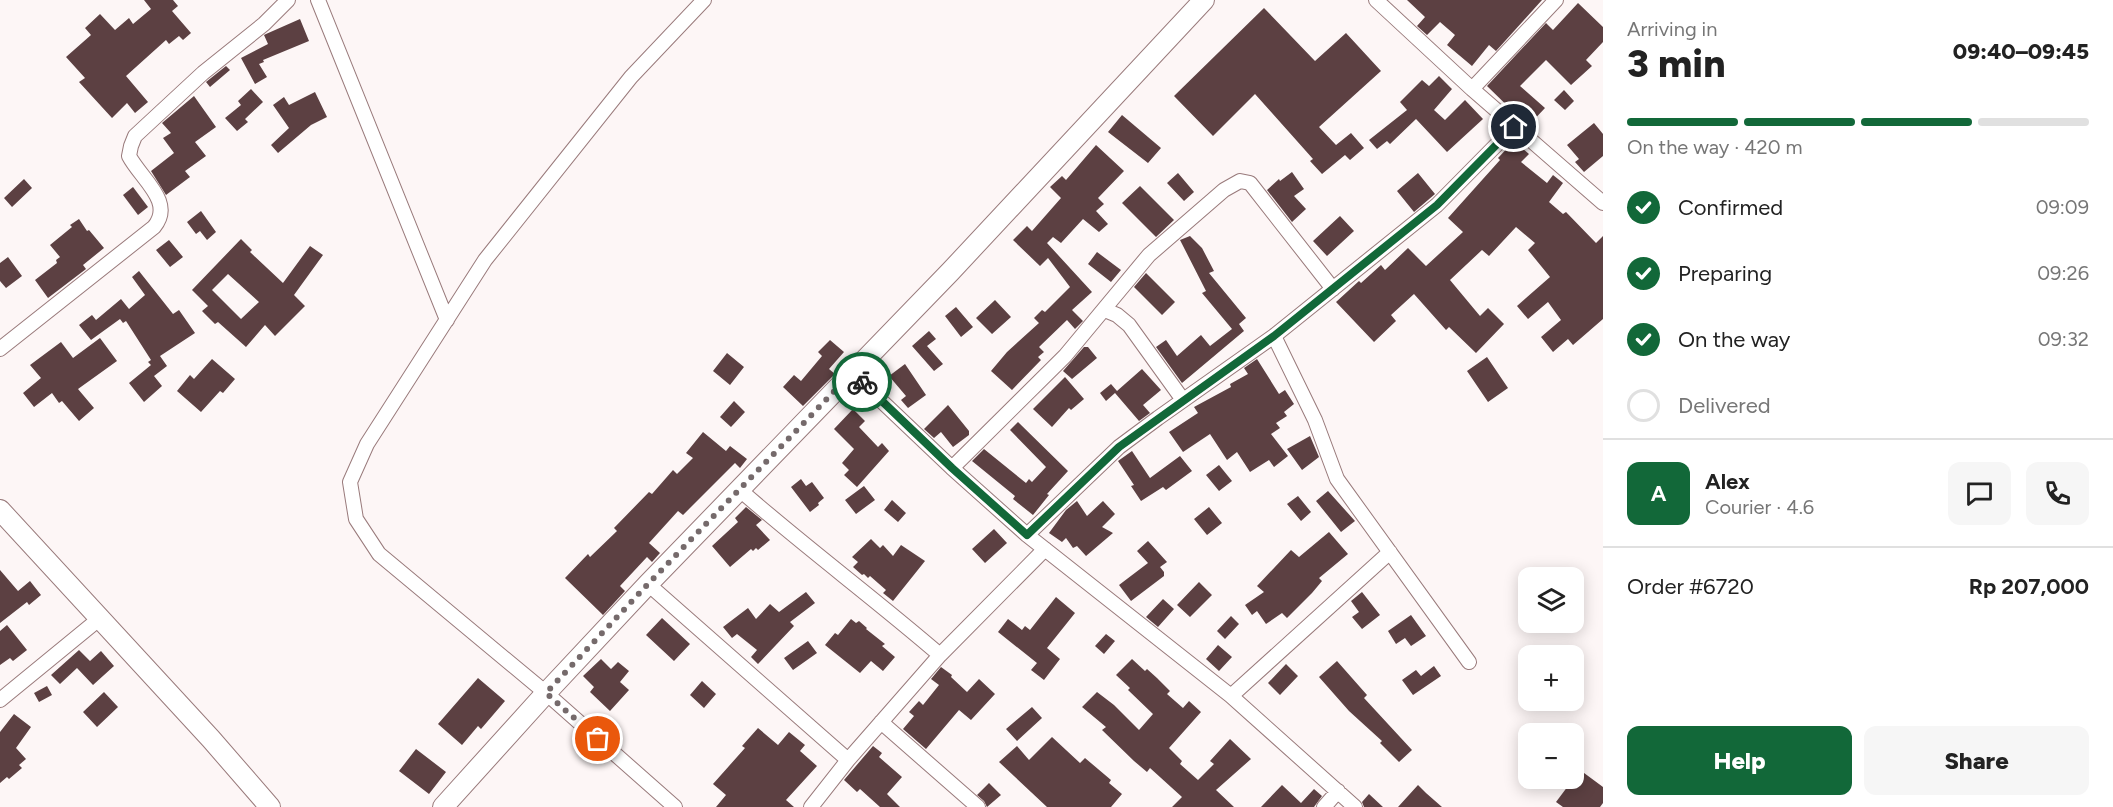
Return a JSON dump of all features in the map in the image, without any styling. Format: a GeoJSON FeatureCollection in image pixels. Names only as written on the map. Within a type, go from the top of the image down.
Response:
{"type":"FeatureCollection","features":[{"type":"Feature","properties":{"kind":"street"},"geometry":{"type":"LineString","coordinates":[[0,349],[154,227],[161,219],[163,211],[159,201],[129,156],[130,146],[135,136],[202,73],[264,24],[288,0]]}},
{"type":"Feature","properties":{"kind":"street"},"geometry":{"type":"LineString","coordinates":[[318,0],[447,320]]}},
{"type":"Feature","properties":{"kind":"street"},"geometry":{"type":"LineString","coordinates":[[675,807],[546,693],[379,554],[356,519],[350,482],[367,444],[485,260],[631,77],[704,0]]}},
{"type":"Feature","properties":{"kind":"street"},"geometry":{"type":"LineString","coordinates":[[443,807],[648,584],[950,272],[1204,0]]}},
{"type":"Feature","properties":{"kind":"street"},"geometry":{"type":"LineString","coordinates":[[1376,0],[1514,127],[1603,203]]}},
{"type":"Feature","properties":{"kind":"street"},"geometry":{"type":"LineString","coordinates":[[1472,89],[1556,0]]}},
{"type":"Feature","properties":{"kind":"street"},"geometry":{"type":"LineString","coordinates":[[1027,535],[1119,447],[1274,336],[1437,205],[1514,127]]}},
{"type":"Feature","properties":{"kind":"street"},"geometry":{"type":"LineString","coordinates":[[952,468],[1065,356],[1149,255],[1224,190],[1240,181],[1250,183],[1333,289]]}},
{"type":"Feature","properties":{"kind":"street"},"geometry":{"type":"LineString","coordinates":[[1105,310],[1129,324],[1183,400]]}},
{"type":"Feature","properties":{"kind":"street"},"geometry":{"type":"LineString","coordinates":[[1274,336],[1315,420],[1337,478],[1468,662]]}},
{"type":"Feature","properties":{"kind":"street"},"geometry":{"type":"LineString","coordinates":[[852,373],[1027,535],[1231,696],[1355,807]]}},
{"type":"Feature","properties":{"kind":"street"},"geometry":{"type":"LineString","coordinates":[[740,490],[940,655]]}},
{"type":"Feature","properties":{"kind":"street"},"geometry":{"type":"LineString","coordinates":[[0,510],[211,739],[270,807]]}},
{"type":"Feature","properties":{"kind":"street"},"geometry":{"type":"LineString","coordinates":[[811,807],[848,760],[940,655],[1045,549]]}},
{"type":"Feature","properties":{"kind":"street"},"geometry":{"type":"LineString","coordinates":[[1231,696],[1390,552]]}},
{"type":"Feature","properties":{"kind":"street"},"geometry":{"type":"LineString","coordinates":[[648,584],[848,760]]}},
{"type":"Feature","properties":{"kind":"street"},"geometry":{"type":"LineString","coordinates":[[0,700],[99,619]]}},
{"type":"Feature","properties":{"kind":"street"},"geometry":{"type":"LineString","coordinates":[[881,722],[978,807]]}},
{"type":"Feature","properties":{"kind":"street"},"geometry":{"type":"LineString","coordinates":[[1324,807],[1338,791]]}},
{"type":"Feature","properties":{"kind":"building"},"geometry":{"type":"Polygon","coordinates":[[[144,0],[173,0],[178,6],[172,11],[191,33],[183,40],[179,36],[169,44],[166,40],[126,76],[148,102],[135,113],[127,103],[112,118],[79,82],[85,78],[66,57],[91,35],[85,28],[100,14],[115,30],[129,18],[133,24],[151,9],[144,0]]]}},
{"type":"Feature","properties":{"kind":"building"},"geometry":{"type":"Polygon","coordinates":[[[1407,0],[1542,0],[1496,51],[1489,45],[1472,66],[1447,45],[1455,35],[1440,22],[1427,35],[1417,26],[1425,17],[1407,0]]]}},
{"type":"Feature","properties":{"kind":"building"},"geometry":{"type":"Polygon","coordinates":[[[1578,3],[1603,27],[1603,42],[1586,60],[1592,66],[1571,85],[1546,60],[1520,86],[1545,108],[1528,126],[1487,86],[1546,23],[1553,30],[1578,3]]]}},
{"type":"Feature","properties":{"kind":"building"},"geometry":{"type":"Polygon","coordinates":[[[1264,8],[1315,61],[1346,33],[1381,71],[1319,127],[1336,145],[1351,133],[1364,148],[1350,160],[1345,155],[1322,174],[1310,161],[1313,159],[1255,94],[1213,136],[1174,96],[1264,8]]]}},
{"type":"Feature","properties":{"kind":"building"},"geometry":{"type":"Polygon","coordinates":[[[300,19],[309,41],[263,60],[264,62],[259,64],[267,77],[255,84],[241,58],[268,44],[264,35],[300,19]]]}},
{"type":"Feature","properties":{"kind":"building"},"geometry":{"type":"Polygon","coordinates":[[[226,66],[230,70],[210,87],[206,82],[226,66]]]}},
{"type":"Feature","properties":{"kind":"building"},"geometry":{"type":"Polygon","coordinates":[[[1439,76],[1452,89],[1434,110],[1445,120],[1465,100],[1483,119],[1447,152],[1416,119],[1390,144],[1387,141],[1377,149],[1369,140],[1407,110],[1400,102],[1422,80],[1429,86],[1439,76]]]}},
{"type":"Feature","properties":{"kind":"building"},"geometry":{"type":"Polygon","coordinates":[[[251,89],[263,102],[245,119],[248,122],[237,131],[225,118],[241,105],[238,101],[251,89]]]}},
{"type":"Feature","properties":{"kind":"building"},"geometry":{"type":"Polygon","coordinates":[[[1564,90],[1574,101],[1565,110],[1554,100],[1564,90]]]}},
{"type":"Feature","properties":{"kind":"building"},"geometry":{"type":"Polygon","coordinates":[[[315,92],[327,117],[311,125],[278,153],[271,145],[289,128],[273,105],[284,97],[289,105],[315,92]]]}},
{"type":"Feature","properties":{"kind":"building"},"geometry":{"type":"Polygon","coordinates":[[[194,96],[216,127],[195,142],[206,156],[185,171],[190,177],[166,195],[151,171],[174,153],[163,138],[171,133],[162,123],[194,96]]]}},
{"type":"Feature","properties":{"kind":"building"},"geometry":{"type":"Polygon","coordinates":[[[1122,115],[1161,148],[1148,163],[1108,132],[1122,115]]]}},
{"type":"Feature","properties":{"kind":"building"},"geometry":{"type":"Polygon","coordinates":[[[1594,123],[1603,134],[1603,156],[1584,172],[1575,162],[1579,159],[1567,145],[1594,123]]]}},
{"type":"Feature","properties":{"kind":"building"},"geometry":{"type":"Polygon","coordinates":[[[1514,141],[1529,154],[1521,162],[1547,183],[1553,175],[1563,183],[1549,202],[1563,214],[1566,212],[1596,243],[1603,236],[1603,319],[1573,345],[1568,339],[1553,352],[1541,337],[1561,320],[1548,302],[1528,319],[1517,306],[1550,277],[1528,250],[1535,243],[1516,227],[1489,256],[1482,250],[1450,280],[1480,316],[1488,308],[1504,324],[1476,353],[1449,327],[1446,330],[1414,294],[1391,315],[1396,321],[1374,342],[1336,302],[1381,265],[1385,270],[1408,248],[1426,266],[1463,232],[1448,218],[1514,141]]]}},
{"type":"Feature","properties":{"kind":"building"},"geometry":{"type":"Polygon","coordinates":[[[1096,145],[1124,171],[1098,198],[1104,204],[1096,211],[1108,224],[1099,232],[1083,219],[1061,243],[1053,237],[1047,243],[1092,292],[1072,310],[1083,321],[1075,329],[1067,320],[1039,347],[1044,352],[1038,357],[1041,360],[1012,390],[991,371],[1007,352],[1039,323],[1034,318],[1042,310],[1045,312],[1070,287],[1048,258],[1040,266],[1013,240],[1027,226],[1032,231],[1061,198],[1050,187],[1062,176],[1066,180],[1096,145]]]}},
{"type":"Feature","properties":{"kind":"building"},"geometry":{"type":"Polygon","coordinates":[[[1292,172],[1304,189],[1294,196],[1306,209],[1292,222],[1267,190],[1279,179],[1280,181],[1292,172]]]}},
{"type":"Feature","properties":{"kind":"building"},"geometry":{"type":"Polygon","coordinates":[[[1178,173],[1194,192],[1184,201],[1167,183],[1178,173]]]}},
{"type":"Feature","properties":{"kind":"building"},"geometry":{"type":"Polygon","coordinates":[[[1418,173],[1435,194],[1414,212],[1397,191],[1418,173]]]}},
{"type":"Feature","properties":{"kind":"building"},"geometry":{"type":"Polygon","coordinates":[[[24,179],[32,188],[12,207],[4,198],[24,179]]]}},
{"type":"Feature","properties":{"kind":"building"},"geometry":{"type":"Polygon","coordinates":[[[1140,186],[1174,220],[1156,237],[1122,203],[1140,186]]]}},
{"type":"Feature","properties":{"kind":"building"},"geometry":{"type":"Polygon","coordinates":[[[133,187],[148,207],[138,215],[123,195],[133,187]]]}},
{"type":"Feature","properties":{"kind":"building"},"geometry":{"type":"Polygon","coordinates":[[[201,211],[216,232],[207,240],[200,231],[196,234],[187,222],[201,211]]]}},
{"type":"Feature","properties":{"kind":"building"},"geometry":{"type":"Polygon","coordinates":[[[1340,216],[1354,231],[1327,256],[1313,241],[1340,216]]]}},
{"type":"Feature","properties":{"kind":"building"},"geometry":{"type":"Polygon","coordinates":[[[79,219],[104,248],[83,265],[86,269],[48,298],[35,280],[57,263],[56,260],[60,257],[50,245],[79,219]]]}},
{"type":"Feature","properties":{"kind":"building"},"geometry":{"type":"Polygon","coordinates":[[[1190,236],[1202,248],[1214,271],[1209,273],[1246,318],[1239,324],[1244,331],[1182,383],[1156,347],[1166,340],[1177,356],[1201,335],[1210,346],[1232,329],[1202,293],[1206,291],[1180,240],[1190,236]]]}},
{"type":"Feature","properties":{"kind":"building"},"geometry":{"type":"Polygon","coordinates":[[[241,239],[252,250],[250,252],[283,283],[310,246],[323,255],[294,295],[305,306],[275,336],[265,325],[246,347],[218,322],[215,324],[202,311],[208,306],[192,290],[241,239]],[[228,274],[212,290],[241,319],[259,302],[228,274]]]}},
{"type":"Feature","properties":{"kind":"building"},"geometry":{"type":"Polygon","coordinates":[[[169,240],[183,257],[170,267],[156,250],[169,240]]]}},
{"type":"Feature","properties":{"kind":"building"},"geometry":{"type":"Polygon","coordinates":[[[1097,252],[1121,270],[1111,282],[1088,264],[1097,252]]]}},
{"type":"Feature","properties":{"kind":"building"},"geometry":{"type":"Polygon","coordinates":[[[8,257],[22,276],[6,288],[0,281],[0,263],[8,257]]]}},
{"type":"Feature","properties":{"kind":"building"},"geometry":{"type":"Polygon","coordinates":[[[139,271],[173,314],[179,310],[195,333],[160,356],[167,366],[154,376],[162,386],[144,402],[129,383],[151,365],[148,362],[151,360],[126,321],[123,323],[120,319],[91,340],[79,325],[92,315],[96,320],[121,299],[129,309],[145,295],[132,277],[139,271]]]}},
{"type":"Feature","properties":{"kind":"building"},"geometry":{"type":"Polygon","coordinates":[[[1146,273],[1175,302],[1162,315],[1134,287],[1146,273]]]}},
{"type":"Feature","properties":{"kind":"building"},"geometry":{"type":"Polygon","coordinates":[[[995,300],[1011,317],[992,334],[976,318],[995,300]]]}},
{"type":"Feature","properties":{"kind":"building"},"geometry":{"type":"Polygon","coordinates":[[[956,307],[973,327],[961,337],[945,316],[956,307]]]}},
{"type":"Feature","properties":{"kind":"building"},"geometry":{"type":"Polygon","coordinates":[[[929,331],[936,339],[927,346],[943,364],[934,371],[912,346],[929,331]]]}},
{"type":"Feature","properties":{"kind":"building"},"geometry":{"type":"Polygon","coordinates":[[[100,338],[117,361],[78,389],[94,408],[79,421],[62,401],[59,403],[52,393],[34,407],[23,393],[41,378],[30,365],[61,342],[73,358],[100,338]]]}},
{"type":"Feature","properties":{"kind":"building"},"geometry":{"type":"Polygon","coordinates":[[[830,340],[844,352],[829,369],[835,374],[803,406],[783,387],[794,375],[801,381],[822,356],[818,352],[830,340]]]}},
{"type":"Feature","properties":{"kind":"building"},"geometry":{"type":"Polygon","coordinates":[[[1084,347],[1088,347],[1097,358],[1072,379],[1063,371],[1084,347]]]}},
{"type":"Feature","properties":{"kind":"building"},"geometry":{"type":"Polygon","coordinates":[[[727,353],[744,367],[730,385],[713,371],[727,353]]]}},
{"type":"Feature","properties":{"kind":"building"},"geometry":{"type":"Polygon","coordinates":[[[1487,357],[1508,388],[1488,402],[1467,371],[1487,357]]]}},
{"type":"Feature","properties":{"kind":"building"},"geometry":{"type":"Polygon","coordinates":[[[212,359],[235,379],[223,393],[220,391],[201,412],[177,391],[190,375],[194,379],[212,359]]]}},
{"type":"Feature","properties":{"kind":"building"},"geometry":{"type":"Polygon","coordinates":[[[1257,359],[1279,394],[1285,390],[1294,404],[1284,412],[1287,416],[1276,423],[1280,428],[1271,434],[1288,456],[1274,467],[1269,460],[1250,472],[1237,452],[1227,460],[1210,434],[1183,452],[1169,432],[1198,413],[1194,407],[1231,387],[1230,384],[1248,374],[1244,368],[1257,359]]]}},
{"type":"Feature","properties":{"kind":"building"},"geometry":{"type":"Polygon","coordinates":[[[905,364],[926,395],[908,408],[901,400],[906,396],[889,376],[905,364]]]}},
{"type":"Feature","properties":{"kind":"building"},"geometry":{"type":"Polygon","coordinates":[[[1142,369],[1161,390],[1143,405],[1150,413],[1139,421],[1115,393],[1106,401],[1100,393],[1111,384],[1117,391],[1142,369]]]}},
{"type":"Feature","properties":{"kind":"building"},"geometry":{"type":"Polygon","coordinates":[[[1065,377],[1084,399],[1071,410],[1069,408],[1052,427],[1033,409],[1065,377]]]}},
{"type":"Feature","properties":{"kind":"building"},"geometry":{"type":"Polygon","coordinates":[[[734,401],[745,412],[731,427],[720,417],[734,401]]]}},
{"type":"Feature","properties":{"kind":"building"},"geometry":{"type":"Polygon","coordinates":[[[948,405],[969,431],[969,435],[953,447],[941,432],[934,438],[924,429],[948,405]]]}},
{"type":"Feature","properties":{"kind":"building"},"geometry":{"type":"Polygon","coordinates":[[[853,409],[865,421],[859,427],[878,447],[882,443],[889,451],[857,487],[844,475],[849,470],[842,463],[854,449],[834,429],[853,409]]]}},
{"type":"Feature","properties":{"kind":"building"},"geometry":{"type":"Polygon","coordinates":[[[1018,422],[1068,471],[1047,494],[1049,495],[1033,515],[1013,499],[1015,496],[972,461],[984,449],[1026,483],[1029,479],[1032,482],[1046,467],[1010,430],[1018,422]]]}},
{"type":"Feature","properties":{"kind":"building"},"geometry":{"type":"Polygon","coordinates":[[[703,432],[726,451],[730,446],[747,459],[740,468],[735,463],[683,515],[678,511],[649,543],[660,553],[652,562],[647,557],[620,586],[625,591],[603,615],[565,578],[588,554],[590,557],[617,531],[614,528],[649,492],[652,494],[673,470],[677,474],[693,458],[686,453],[703,432]]]}},
{"type":"Feature","properties":{"kind":"building"},"geometry":{"type":"Polygon","coordinates":[[[1310,436],[1319,457],[1302,470],[1287,449],[1310,436]]]}},
{"type":"Feature","properties":{"kind":"building"},"geometry":{"type":"Polygon","coordinates":[[[1132,451],[1150,478],[1180,456],[1192,471],[1166,490],[1163,487],[1141,501],[1131,486],[1134,485],[1118,461],[1132,451]]]}},
{"type":"Feature","properties":{"kind":"building"},"geometry":{"type":"Polygon","coordinates":[[[1219,465],[1232,481],[1219,491],[1206,475],[1219,465]]]}},
{"type":"Feature","properties":{"kind":"building"},"geometry":{"type":"Polygon","coordinates":[[[801,479],[806,486],[812,482],[824,498],[810,512],[791,487],[801,479]]]}},
{"type":"Feature","properties":{"kind":"building"},"geometry":{"type":"Polygon","coordinates":[[[864,486],[875,500],[856,514],[845,500],[864,486]]]}},
{"type":"Feature","properties":{"kind":"building"},"geometry":{"type":"Polygon","coordinates":[[[1328,491],[1355,521],[1341,532],[1316,501],[1328,491]]]}},
{"type":"Feature","properties":{"kind":"building"},"geometry":{"type":"Polygon","coordinates":[[[1298,496],[1311,512],[1301,521],[1287,504],[1298,496]]]}},
{"type":"Feature","properties":{"kind":"building"},"geometry":{"type":"Polygon","coordinates":[[[892,500],[906,513],[898,522],[884,510],[892,500]]]}},
{"type":"Feature","properties":{"kind":"building"},"geometry":{"type":"Polygon","coordinates":[[[1077,501],[1087,516],[1103,501],[1115,514],[1102,527],[1113,533],[1086,556],[1077,546],[1073,548],[1066,538],[1062,542],[1049,533],[1066,510],[1077,501]]]}},
{"type":"Feature","properties":{"kind":"building"},"geometry":{"type":"Polygon","coordinates":[[[746,507],[762,520],[756,525],[770,540],[758,550],[751,549],[730,567],[712,546],[738,522],[735,518],[746,507]]]}},
{"type":"Feature","properties":{"kind":"building"},"geometry":{"type":"Polygon","coordinates":[[[1209,507],[1222,523],[1207,535],[1194,519],[1209,507]]]}},
{"type":"Feature","properties":{"kind":"building"},"geometry":{"type":"Polygon","coordinates":[[[994,529],[1007,543],[985,563],[972,549],[994,529]]]}},
{"type":"Feature","properties":{"kind":"building"},"geometry":{"type":"Polygon","coordinates":[[[1329,532],[1348,554],[1319,578],[1322,581],[1312,593],[1287,618],[1282,613],[1266,624],[1257,611],[1252,615],[1245,605],[1264,592],[1257,586],[1291,550],[1299,557],[1329,532]]]}},
{"type":"Feature","properties":{"kind":"building"},"geometry":{"type":"Polygon","coordinates":[[[871,539],[880,548],[883,545],[893,556],[901,545],[925,561],[893,601],[883,593],[886,590],[870,576],[868,578],[862,575],[853,567],[858,562],[852,557],[871,539]]]}},
{"type":"Feature","properties":{"kind":"building"},"geometry":{"type":"Polygon","coordinates":[[[1148,541],[1167,562],[1160,567],[1164,576],[1131,601],[1119,585],[1148,563],[1137,551],[1148,541]]]}},
{"type":"Feature","properties":{"kind":"building"},"geometry":{"type":"Polygon","coordinates":[[[0,570],[18,591],[30,581],[41,595],[29,605],[27,602],[0,623],[0,570]]]}},
{"type":"Feature","properties":{"kind":"building"},"geometry":{"type":"Polygon","coordinates":[[[1199,582],[1212,595],[1190,617],[1177,605],[1199,582]]]}},
{"type":"Feature","properties":{"kind":"building"},"geometry":{"type":"Polygon","coordinates":[[[806,592],[815,603],[790,622],[794,626],[758,664],[751,657],[757,650],[737,634],[732,638],[723,627],[748,608],[756,619],[770,604],[779,612],[806,592]]]}},
{"type":"Feature","properties":{"kind":"building"},"geometry":{"type":"Polygon","coordinates":[[[1362,592],[1380,615],[1362,629],[1352,617],[1359,612],[1351,601],[1362,592]]]}},
{"type":"Feature","properties":{"kind":"building"},"geometry":{"type":"Polygon","coordinates":[[[1056,597],[1075,613],[1047,648],[1060,659],[1044,680],[1031,670],[1037,663],[998,632],[1008,619],[1022,630],[1025,626],[1030,630],[1056,597]]]}},
{"type":"Feature","properties":{"kind":"building"},"geometry":{"type":"Polygon","coordinates":[[[1163,599],[1174,609],[1158,627],[1146,617],[1163,599]]]}},
{"type":"Feature","properties":{"kind":"building"},"geometry":{"type":"Polygon","coordinates":[[[1411,615],[1426,636],[1411,646],[1405,638],[1396,644],[1388,631],[1411,615]]]}},
{"type":"Feature","properties":{"kind":"building"},"geometry":{"type":"Polygon","coordinates":[[[1231,616],[1239,624],[1225,639],[1217,631],[1231,616]]]}},
{"type":"Feature","properties":{"kind":"building"},"geometry":{"type":"Polygon","coordinates":[[[662,618],[690,644],[674,661],[646,635],[662,618]]]}},
{"type":"Feature","properties":{"kind":"building"},"geometry":{"type":"Polygon","coordinates":[[[851,619],[856,623],[859,621],[885,644],[882,646],[895,657],[883,671],[871,661],[860,673],[825,645],[835,633],[838,635],[851,619]]]}},
{"type":"Feature","properties":{"kind":"building"},"geometry":{"type":"Polygon","coordinates":[[[7,625],[27,650],[13,661],[10,658],[0,665],[0,631],[7,625]]]}},
{"type":"Feature","properties":{"kind":"building"},"geometry":{"type":"Polygon","coordinates":[[[1106,634],[1115,641],[1104,654],[1095,646],[1106,634]]]}},
{"type":"Feature","properties":{"kind":"building"},"geometry":{"type":"Polygon","coordinates":[[[808,641],[817,653],[793,670],[784,658],[808,641]]]}},
{"type":"Feature","properties":{"kind":"building"},"geometry":{"type":"Polygon","coordinates":[[[1218,645],[1232,657],[1219,671],[1206,659],[1218,645]]]}},
{"type":"Feature","properties":{"kind":"building"},"geometry":{"type":"Polygon","coordinates":[[[79,650],[90,661],[101,651],[114,666],[93,685],[77,668],[60,684],[51,675],[79,650]]]}},
{"type":"Feature","properties":{"kind":"building"},"geometry":{"type":"Polygon","coordinates":[[[601,659],[611,669],[618,662],[629,671],[620,682],[629,690],[610,711],[590,692],[594,687],[583,676],[601,659]]]}},
{"type":"Feature","properties":{"kind":"building"},"geometry":{"type":"Polygon","coordinates":[[[1132,659],[1157,678],[1170,691],[1167,694],[1183,708],[1189,701],[1201,712],[1169,748],[1182,761],[1180,764],[1198,780],[1214,764],[1210,761],[1230,739],[1251,759],[1216,790],[1234,807],[1172,807],[1182,797],[1150,768],[1147,772],[1134,761],[1102,730],[1106,727],[1082,707],[1097,692],[1139,730],[1153,714],[1116,675],[1132,659]]]}},
{"type":"Feature","properties":{"kind":"building"},"geometry":{"type":"Polygon","coordinates":[[[1337,661],[1367,695],[1364,698],[1412,750],[1399,762],[1380,743],[1382,741],[1349,711],[1319,677],[1337,661]]]}},
{"type":"Feature","properties":{"kind":"building"},"geometry":{"type":"Polygon","coordinates":[[[1286,664],[1298,676],[1280,695],[1268,683],[1286,664]]]}},
{"type":"Feature","properties":{"kind":"building"},"geometry":{"type":"Polygon","coordinates":[[[1434,666],[1441,676],[1413,695],[1402,680],[1416,670],[1421,676],[1434,666]]]}},
{"type":"Feature","properties":{"kind":"building"},"geometry":{"type":"Polygon","coordinates":[[[941,667],[952,675],[951,677],[967,692],[979,679],[995,694],[971,720],[959,710],[926,749],[903,729],[914,716],[909,712],[919,701],[923,705],[939,685],[931,679],[941,667]]]}},
{"type":"Feature","properties":{"kind":"building"},"geometry":{"type":"Polygon","coordinates":[[[478,678],[505,701],[481,729],[478,726],[462,745],[438,724],[478,678]]]}},
{"type":"Feature","properties":{"kind":"building"},"geometry":{"type":"Polygon","coordinates":[[[702,681],[716,694],[704,708],[690,695],[702,681]]]}},
{"type":"Feature","properties":{"kind":"building"},"geometry":{"type":"Polygon","coordinates":[[[47,686],[52,695],[39,702],[34,693],[47,686]]]}},
{"type":"Feature","properties":{"kind":"building"},"geometry":{"type":"Polygon","coordinates":[[[104,692],[118,707],[97,727],[83,712],[104,692]]]}},
{"type":"Feature","properties":{"kind":"building"},"geometry":{"type":"Polygon","coordinates":[[[1032,707],[1042,718],[1017,741],[1006,729],[1032,707]]]}},
{"type":"Feature","properties":{"kind":"building"},"geometry":{"type":"Polygon","coordinates":[[[14,714],[31,727],[16,748],[26,759],[19,765],[22,768],[0,783],[0,732],[14,714]]]}},
{"type":"Feature","properties":{"kind":"building"},"geometry":{"type":"Polygon","coordinates":[[[758,728],[778,745],[789,732],[805,745],[800,751],[817,766],[786,800],[794,807],[716,807],[726,795],[713,784],[745,748],[742,746],[758,728]]]}},
{"type":"Feature","properties":{"kind":"building"},"geometry":{"type":"Polygon","coordinates":[[[1052,737],[1080,763],[1085,758],[1111,780],[1109,783],[1122,794],[1111,807],[1047,807],[999,762],[1017,746],[1029,760],[1052,737]]]}},
{"type":"Feature","properties":{"kind":"building"},"geometry":{"type":"Polygon","coordinates":[[[873,746],[882,753],[879,757],[902,777],[887,794],[900,807],[880,807],[860,789],[857,792],[844,780],[873,746]]]}},
{"type":"Feature","properties":{"kind":"building"},"geometry":{"type":"Polygon","coordinates":[[[416,749],[446,772],[429,794],[399,771],[416,749]]]}},
{"type":"Feature","properties":{"kind":"building"},"geometry":{"type":"Polygon","coordinates":[[[1584,773],[1603,787],[1603,803],[1600,807],[1563,807],[1556,802],[1566,789],[1584,789],[1584,773]]]}},
{"type":"Feature","properties":{"kind":"building"},"geometry":{"type":"Polygon","coordinates":[[[989,783],[1001,795],[987,807],[977,795],[989,783]]]}},
{"type":"Feature","properties":{"kind":"building"},"geometry":{"type":"Polygon","coordinates":[[[1282,785],[1301,803],[1314,789],[1322,796],[1314,807],[1261,807],[1282,785]]]}},
{"type":"Feature","properties":{"kind":"building"},"geometry":{"type":"Polygon","coordinates":[[[1418,785],[1426,793],[1442,807],[1398,807],[1418,785]]]}},
{"type":"Feature","properties":{"kind":"building"},"geometry":{"type":"Polygon","coordinates":[[[1369,794],[1383,807],[1364,807],[1362,802],[1369,794]]]}},
{"type":"Feature","properties":{"kind":"way so far"},"geometry":{"type":"LineString","coordinates":[[598,739],[546,693],[852,373],[862,382]]}},
{"type":"Feature","properties":{"kind":"route"},"geometry":{"type":"LineString","coordinates":[[862,382],[952,468],[1027,535],[1119,447],[1274,336],[1437,205],[1514,127]]}}]}
